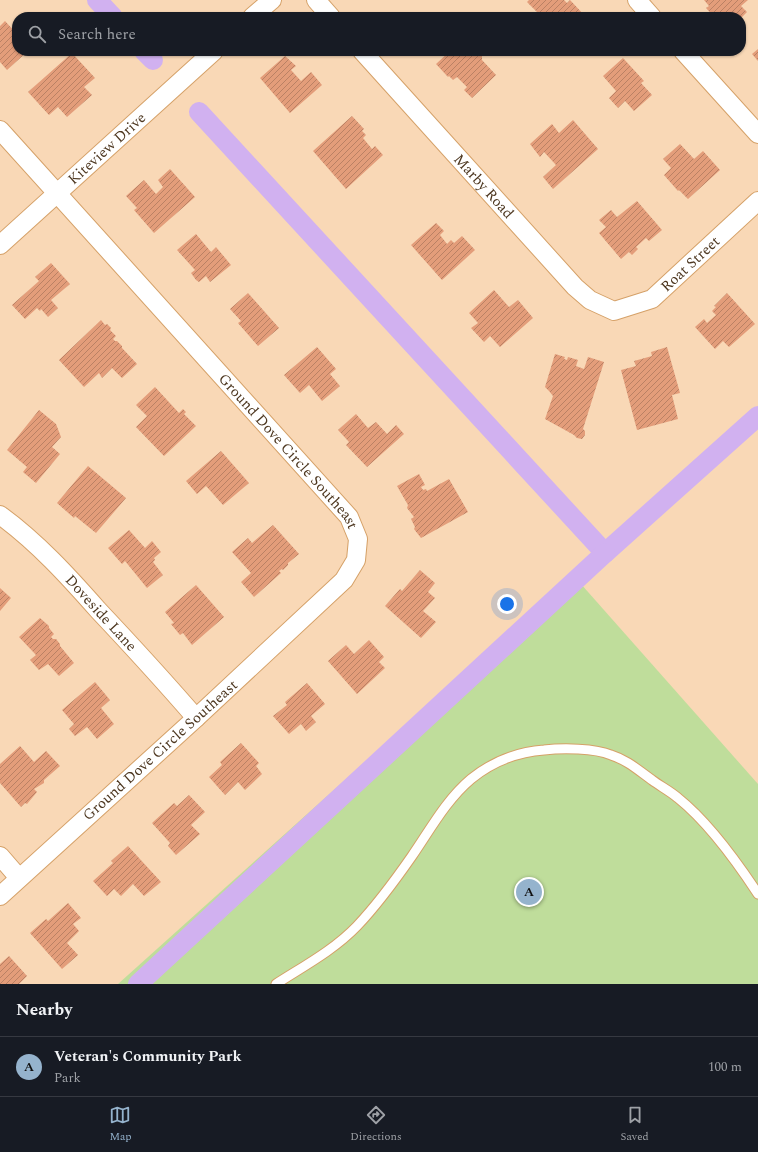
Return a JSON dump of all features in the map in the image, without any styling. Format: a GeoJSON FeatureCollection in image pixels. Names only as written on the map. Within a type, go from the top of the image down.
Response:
{"type":"FeatureCollection","features":[{"type":"Feature","properties":{"kind":"street"},"geometry":{"type":"LineString","coordinates":[[258,12],[272,0]]}},
{"type":"Feature","properties":{"kind":"street"},"geometry":{"type":"LineString","coordinates":[[316,0],[327,12]]}},
{"type":"Feature","properties":{"kind":"street"},"geometry":{"type":"LineString","coordinates":[[637,0],[648,12]]}},
{"type":"Feature","properties":{"kind":"street","name":"Kiteview Drive"},"geometry":{"type":"LineString","coordinates":[[0,245],[208,56]]}},
{"type":"Feature","properties":{"kind":"street","name":"Marby Road"},"geometry":{"type":"LineString","coordinates":[[367,56],[575,287],[590,300],[614,311]]}},
{"type":"Feature","properties":{"kind":"street"},"geometry":{"type":"LineString","coordinates":[[688,56],[758,134]]}},
{"type":"Feature","properties":{"kind":"street","name":"Ground Dove Circle Southeast"},"geometry":{"type":"LineString","coordinates":[[0,130],[349,517],[358,539],[356,560],[344,580],[196,718],[0,896]]}},
{"type":"Feature","properties":{"kind":"street","name":"Roat Street"},"geometry":{"type":"LineString","coordinates":[[614,311],[652,298],[758,202]]}},
{"type":"Feature","properties":{"kind":"street","name":"Doveside Lane"},"geometry":{"type":"LineString","coordinates":[[0,515],[43,550],[164,681],[196,718]]}},
{"type":"Feature","properties":{"kind":"street"},"geometry":{"type":"LineString","coordinates":[[0,856],[19,878]]}},
{"type":"Feature","properties":{"kind":"lane"},"geometry":{"type":"LineString","coordinates":[[276,984],[337,944],[357,926],[412,856],[436,820],[471,780],[490,766],[511,756],[534,751],[555,748],[584,750],[610,754],[630,763],[678,797],[699,817],[758,894]]}},
{"type":"Feature","properties":{"kind":"green space"},"geometry":{"type":"Polygon","coordinates":[[[573,575],[758,784],[758,984],[118,984],[573,575]]]}},
{"type":"Feature","properties":{"kind":"building"},"geometry":{"type":"Polygon","coordinates":[[[529,0],[564,0],[567,3],[570,0],[581,12],[537,12],[527,2],[529,0]]]}},
{"type":"Feature","properties":{"kind":"building"},"geometry":{"type":"Polygon","coordinates":[[[704,0],[748,0],[741,6],[747,12],[746,13],[710,12],[706,8],[709,6],[704,0]]]}},
{"type":"Feature","properties":{"kind":"building"},"geometry":{"type":"Polygon","coordinates":[[[5,21],[12,29],[12,56],[22,56],[7,70],[0,62],[0,26],[5,21]]]}},
{"type":"Feature","properties":{"kind":"building"},"geometry":{"type":"Polygon","coordinates":[[[758,49],[758,61],[752,54],[758,49]]]}},
{"type":"Feature","properties":{"kind":"building"},"geometry":{"type":"Polygon","coordinates":[[[69,56],[75,56],[95,78],[84,87],[92,95],[67,117],[58,107],[49,115],[28,92],[69,56]]]}},
{"type":"Feature","properties":{"kind":"building"},"geometry":{"type":"Polygon","coordinates":[[[285,56],[296,66],[291,70],[301,81],[311,72],[322,85],[290,113],[260,78],[285,56]]]}},
{"type":"Feature","properties":{"kind":"building"},"geometry":{"type":"Polygon","coordinates":[[[445,56],[482,56],[482,60],[496,75],[472,98],[464,90],[467,87],[457,77],[453,80],[449,76],[448,77],[436,64],[445,56]]]}},
{"type":"Feature","properties":{"kind":"building"},"geometry":{"type":"Polygon","coordinates":[[[623,58],[644,81],[641,83],[652,95],[634,111],[625,101],[618,108],[609,98],[616,91],[603,76],[623,58]]]}},
{"type":"Feature","properties":{"kind":"building"},"geometry":{"type":"Polygon","coordinates":[[[352,116],[364,129],[362,131],[366,135],[363,138],[372,149],[375,146],[383,155],[346,189],[313,151],[352,116]]]}},
{"type":"Feature","properties":{"kind":"building"},"geometry":{"type":"Polygon","coordinates":[[[573,120],[598,149],[553,189],[543,177],[556,165],[544,152],[540,157],[530,144],[552,124],[559,133],[573,120]]]}},
{"type":"Feature","properties":{"kind":"building"},"geometry":{"type":"Polygon","coordinates":[[[680,144],[694,159],[703,151],[720,170],[688,199],[679,190],[678,191],[664,175],[671,168],[663,159],[680,144]]]}},
{"type":"Feature","properties":{"kind":"building"},"geometry":{"type":"Polygon","coordinates":[[[170,169],[195,197],[154,233],[134,210],[137,208],[126,196],[144,180],[156,194],[163,187],[158,180],[170,169]]]}},
{"type":"Feature","properties":{"kind":"building"},"geometry":{"type":"Polygon","coordinates":[[[637,201],[662,230],[649,241],[646,238],[636,247],[638,249],[632,255],[629,252],[621,259],[599,233],[606,227],[599,220],[611,210],[617,217],[637,201]]]}},
{"type":"Feature","properties":{"kind":"building"},"geometry":{"type":"Polygon","coordinates":[[[436,223],[444,231],[440,235],[447,244],[451,240],[454,243],[462,236],[475,250],[442,280],[411,245],[436,223]]]}},
{"type":"Feature","properties":{"kind":"building"},"geometry":{"type":"Polygon","coordinates":[[[196,234],[211,252],[216,247],[231,265],[210,282],[206,276],[199,282],[196,280],[191,273],[195,270],[177,250],[196,234]]]}},
{"type":"Feature","properties":{"kind":"building"},"geometry":{"type":"Polygon","coordinates":[[[51,263],[70,284],[51,300],[58,308],[48,317],[41,309],[40,311],[37,308],[25,319],[12,305],[39,281],[35,277],[51,263]]]}},
{"type":"Feature","properties":{"kind":"building"},"geometry":{"type":"Polygon","coordinates":[[[494,290],[509,307],[518,300],[533,318],[500,347],[490,336],[484,342],[471,328],[478,323],[469,313],[494,290]]]}},
{"type":"Feature","properties":{"kind":"building"},"geometry":{"type":"Polygon","coordinates":[[[248,293],[279,328],[258,346],[238,323],[241,321],[230,309],[248,293]]]}},
{"type":"Feature","properties":{"kind":"building"},"geometry":{"type":"Polygon","coordinates":[[[727,293],[755,324],[729,347],[723,341],[715,349],[695,327],[704,319],[707,323],[716,315],[712,311],[716,307],[714,306],[727,293]]]}},
{"type":"Feature","properties":{"kind":"building"},"geometry":{"type":"Polygon","coordinates":[[[101,320],[105,325],[107,324],[111,328],[110,330],[116,336],[113,339],[122,346],[122,348],[137,364],[122,378],[112,368],[102,378],[99,373],[84,387],[59,360],[101,320]]]}},
{"type":"Feature","properties":{"kind":"building"},"geometry":{"type":"Polygon","coordinates":[[[317,347],[336,369],[330,374],[340,386],[322,401],[309,385],[300,393],[284,375],[317,347]]]}},
{"type":"Feature","properties":{"kind":"building"},"geometry":{"type":"Polygon","coordinates":[[[667,347],[680,393],[672,395],[678,419],[637,430],[621,370],[636,366],[634,361],[652,356],[651,352],[667,347]]]}},
{"type":"Feature","properties":{"kind":"building"},"geometry":{"type":"Polygon","coordinates":[[[555,354],[565,357],[564,359],[567,360],[568,357],[578,360],[576,366],[584,369],[588,357],[604,362],[583,429],[585,431],[585,435],[582,439],[577,438],[545,419],[553,396],[545,387],[555,354]]]}},
{"type":"Feature","properties":{"kind":"building"},"geometry":{"type":"Polygon","coordinates":[[[155,387],[179,413],[183,409],[186,412],[184,414],[196,426],[164,456],[136,427],[147,416],[136,405],[155,387]]]}},
{"type":"Feature","properties":{"kind":"building"},"geometry":{"type":"Polygon","coordinates":[[[39,410],[56,424],[61,437],[52,447],[60,454],[36,483],[23,472],[27,467],[7,450],[39,410]]]}},
{"type":"Feature","properties":{"kind":"building"},"geometry":{"type":"Polygon","coordinates":[[[356,414],[368,428],[376,422],[387,434],[396,425],[404,434],[367,467],[346,445],[349,442],[338,430],[356,414]]]}},
{"type":"Feature","properties":{"kind":"building"},"geometry":{"type":"Polygon","coordinates":[[[221,451],[249,483],[223,505],[206,486],[197,494],[186,481],[221,451]]]}},
{"type":"Feature","properties":{"kind":"building"},"geometry":{"type":"Polygon","coordinates":[[[88,466],[126,498],[96,533],[75,516],[74,518],[57,503],[88,466]]]}},
{"type":"Feature","properties":{"kind":"building"},"geometry":{"type":"Polygon","coordinates":[[[419,474],[425,485],[421,487],[423,490],[426,489],[427,491],[449,479],[468,512],[421,538],[414,529],[415,527],[411,519],[414,517],[407,508],[408,505],[397,486],[419,474]]]}},
{"type":"Feature","properties":{"kind":"building"},"geometry":{"type":"Polygon","coordinates":[[[273,525],[299,554],[288,563],[283,570],[282,569],[279,571],[281,573],[254,597],[241,582],[251,573],[232,552],[248,538],[252,543],[273,525]]]}},
{"type":"Feature","properties":{"kind":"building"},"geometry":{"type":"Polygon","coordinates":[[[129,530],[145,548],[152,541],[161,552],[154,558],[155,560],[153,562],[163,575],[147,588],[125,561],[122,564],[108,548],[129,530]]]}},
{"type":"Feature","properties":{"kind":"building"},"geometry":{"type":"Polygon","coordinates":[[[420,570],[435,583],[428,592],[435,598],[423,611],[436,622],[421,638],[385,606],[400,589],[402,591],[420,570]]]}},
{"type":"Feature","properties":{"kind":"building"},"geometry":{"type":"Polygon","coordinates":[[[196,585],[224,617],[192,645],[183,633],[180,635],[171,624],[174,623],[165,612],[196,585]]]}},
{"type":"Feature","properties":{"kind":"building"},"geometry":{"type":"Polygon","coordinates":[[[0,588],[11,598],[0,611],[0,588]]]}},
{"type":"Feature","properties":{"kind":"building"},"geometry":{"type":"Polygon","coordinates":[[[40,618],[49,626],[54,634],[51,637],[56,639],[74,663],[59,676],[48,664],[39,670],[30,660],[36,655],[19,637],[40,618]]]}},
{"type":"Feature","properties":{"kind":"building"},"geometry":{"type":"Polygon","coordinates":[[[369,640],[384,657],[379,662],[385,668],[357,694],[328,661],[346,645],[354,654],[369,640]]]}},
{"type":"Feature","properties":{"kind":"building"},"geometry":{"type":"Polygon","coordinates":[[[95,682],[110,700],[101,708],[114,724],[97,739],[87,727],[75,736],[69,729],[74,724],[62,710],[95,682]]]}},
{"type":"Feature","properties":{"kind":"building"},"geometry":{"type":"Polygon","coordinates":[[[307,683],[325,704],[311,716],[316,722],[306,731],[301,724],[289,734],[273,716],[287,705],[285,702],[307,683]]]}},
{"type":"Feature","properties":{"kind":"building"},"geometry":{"type":"Polygon","coordinates":[[[241,743],[259,763],[256,766],[262,774],[245,790],[238,782],[225,795],[209,777],[222,765],[220,762],[241,743]]]}},
{"type":"Feature","properties":{"kind":"building"},"geometry":{"type":"Polygon","coordinates":[[[20,746],[34,762],[46,751],[60,766],[44,780],[44,783],[34,789],[37,792],[27,804],[25,803],[21,807],[0,783],[0,764],[20,746]]]}},
{"type":"Feature","properties":{"kind":"building"},"geometry":{"type":"Polygon","coordinates":[[[189,795],[205,812],[191,825],[200,834],[176,855],[168,846],[170,843],[152,823],[174,803],[177,806],[189,795]]]}},
{"type":"Feature","properties":{"kind":"building"},"geometry":{"type":"Polygon","coordinates":[[[128,846],[161,882],[144,896],[133,884],[121,896],[114,889],[107,896],[93,881],[113,863],[111,861],[128,846]]]}},
{"type":"Feature","properties":{"kind":"building"},"geometry":{"type":"Polygon","coordinates":[[[68,903],[81,918],[73,924],[79,931],[67,943],[78,955],[62,969],[30,933],[46,919],[48,921],[68,903]]]}},
{"type":"Feature","properties":{"kind":"building"},"geometry":{"type":"Polygon","coordinates":[[[9,956],[27,976],[19,984],[0,984],[0,964],[9,956]]]}},
{"type":"Feature","properties":{"kind":"waterway"},"geometry":{"type":"LineString","coordinates":[[97,0],[108,12]]}},
{"type":"Feature","properties":{"kind":"waterway"},"geometry":{"type":"LineString","coordinates":[[149,56],[153,60]]}},
{"type":"Feature","properties":{"kind":"waterway"},"geometry":{"type":"LineString","coordinates":[[199,112],[605,553],[758,416]]}},
{"type":"Feature","properties":{"kind":"waterway"},"geometry":{"type":"LineString","coordinates":[[138,984],[605,553]]}},
{"type":"Feature","properties":{"kind":"place","name":"Veteran's Community Park"},"geometry":{"type":"Point","coordinates":[529,892]}}]}
